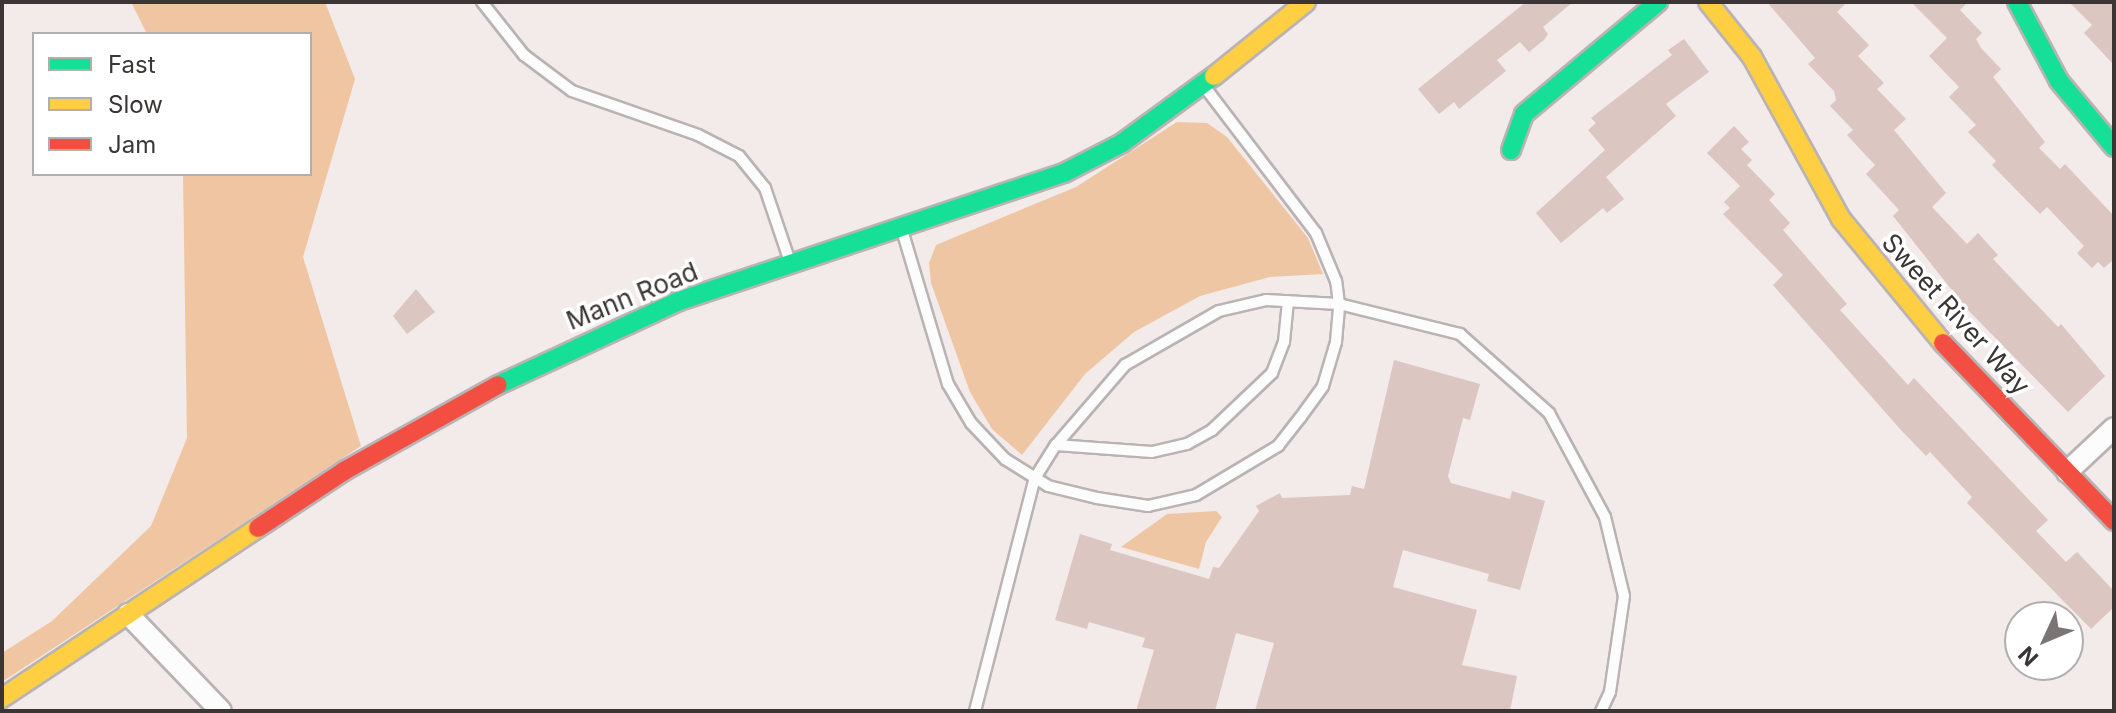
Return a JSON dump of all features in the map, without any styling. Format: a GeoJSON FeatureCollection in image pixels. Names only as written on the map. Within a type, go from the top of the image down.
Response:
{"type":"FeatureCollection","features":[{"type":"Feature","properties":{"kind":"main road","name":"Mann Road"},"geometry":{"type":"LineString","coordinates":[[2,698],[344,471],[476,395],[668,306],[1064,173],[1122,143],[1203,85],[1306,2]]}},
{"type":"Feature","properties":{"kind":"main road"},"geometry":{"type":"LineString","coordinates":[[1511,150],[1524,114],[1658,2]]}},
{"type":"Feature","properties":{"kind":"main road","name":"Sweet River Way"},"geometry":{"type":"LineString","coordinates":[[1708,2],[1752,57],[1841,219],[1869,259],[1909,308],[2114,521]]}},
{"type":"Feature","properties":{"kind":"main road"},"geometry":{"type":"LineString","coordinates":[[2017,2],[2059,81],[2114,147]]}},
{"type":"Feature","properties":{"kind":"street"},"geometry":{"type":"LineString","coordinates":[[2067,472],[2114,428]]}},
{"type":"Feature","properties":{"kind":"street"},"geometry":{"type":"LineString","coordinates":[[128,614],[221,711]]}},
{"type":"Feature","properties":{"kind":"lane"},"geometry":{"type":"LineString","coordinates":[[482,2],[524,55],[572,91],[698,135],[739,156],[765,188],[791,265]]}},
{"type":"Feature","properties":{"kind":"lane"},"geometry":{"type":"LineString","coordinates":[[902,228],[948,384],[971,423],[1005,459],[1035,478],[1097,498],[1148,506],[1196,495],[1245,469],[1278,446],[1323,386],[1336,342],[1339,304],[1336,281],[1316,233],[1203,85]]}},
{"type":"Feature","properties":{"kind":"lane"},"geometry":{"type":"LineString","coordinates":[[1056,445],[1152,452],[1187,444],[1212,430],[1272,373],[1284,342],[1288,301]]}},
{"type":"Feature","properties":{"kind":"lane"},"geometry":{"type":"LineString","coordinates":[[975,711],[1035,478],[1056,445],[1125,365],[1163,340],[1219,311],[1288,301],[1339,304],[1460,334],[1549,413],[1605,517],[1624,596],[1610,692],[1601,711]]}},
{"type":"Feature","properties":{"kind":"shaded area"},"geometry":{"type":"Polygon","coordinates":[[[131,2],[325,2],[355,79],[303,257],[361,446],[2,682],[2,653],[52,621],[151,526],[187,438],[183,176],[312,176],[312,32],[146,32],[131,2]]]}},
{"type":"Feature","properties":{"kind":"shaded area"},"geometry":{"type":"Polygon","coordinates":[[[1177,122],[1207,123],[1227,137],[1308,238],[1323,274],[1270,277],[1200,296],[1134,332],[1085,374],[1022,455],[992,429],[970,392],[931,283],[929,263],[936,245],[1076,187],[1177,122]]]}},
{"type":"Feature","properties":{"kind":"shaded area"},"geometry":{"type":"Polygon","coordinates":[[[1216,511],[1222,517],[1206,542],[1199,569],[1121,547],[1167,514],[1216,511]]]}},
{"type":"Feature","properties":{"kind":"building"},"geometry":{"type":"Polygon","coordinates":[[[1526,2],[1573,2],[1543,27],[1548,34],[1544,40],[1529,52],[1520,42],[1497,60],[1506,71],[1459,109],[1454,102],[1439,114],[1418,89],[1526,2]]]}},
{"type":"Feature","properties":{"kind":"building"},"geometry":{"type":"Polygon","coordinates":[[[1767,2],[1847,2],[1837,12],[1869,45],[1858,56],[1884,83],[1877,89],[1906,119],[1894,130],[1946,193],[1932,207],[1967,244],[1978,233],[1998,255],[1993,259],[2058,327],[2061,324],[2105,376],[2068,412],[1967,309],[1893,216],[1899,210],[1866,174],[1875,165],[1847,135],[1853,130],[1830,106],[1836,100],[1834,91],[1808,64],[1815,58],[1767,2]]]}},
{"type":"Feature","properties":{"kind":"building"},"geometry":{"type":"Polygon","coordinates":[[[1911,2],[1968,2],[1960,10],[1982,33],[1976,39],[2001,69],[1993,77],[2045,142],[2039,148],[2060,169],[2065,164],[2114,216],[2114,259],[2104,268],[2098,262],[2092,268],[2077,253],[2084,246],[2047,207],[2040,214],[1992,165],[1996,161],[1968,132],[1976,125],[1949,97],[1959,87],[1929,56],[1947,38],[1911,2]]]}},
{"type":"Feature","properties":{"kind":"building"},"geometry":{"type":"Polygon","coordinates":[[[2069,2],[2114,2],[2114,65],[2084,33],[2092,25],[2069,2]]]}},
{"type":"Feature","properties":{"kind":"building"},"geometry":{"type":"Polygon","coordinates":[[[1684,39],[1709,72],[1666,104],[1676,116],[1606,177],[1624,199],[1607,213],[1603,208],[1561,243],[1536,213],[1605,150],[1588,130],[1596,123],[1591,118],[1672,55],[1668,50],[1684,39]]]}},
{"type":"Feature","properties":{"kind":"building"},"geometry":{"type":"Polygon","coordinates":[[[1734,126],[1749,142],[1741,149],[1752,160],[1747,165],[1775,194],[1769,200],[1790,223],[1783,230],[1847,304],[1840,310],[1908,385],[1914,378],[2048,520],[2036,531],[2066,562],[2077,552],[2114,591],[2114,607],[2091,629],[2084,622],[2084,601],[2063,601],[1967,503],[1972,497],[1930,452],[1926,456],[1901,430],[1773,285],[1783,275],[1723,214],[1730,208],[1724,202],[1740,186],[1707,153],[1734,126]]]}},
{"type":"Feature","properties":{"kind":"building"},"geometry":{"type":"Polygon","coordinates":[[[416,289],[435,312],[407,334],[393,316],[416,289]]]}},
{"type":"Feature","properties":{"kind":"building"},"geometry":{"type":"Polygon","coordinates":[[[1394,360],[1480,384],[1470,420],[1463,418],[1448,476],[1451,483],[1510,499],[1512,491],[1545,501],[1520,590],[1487,581],[1489,574],[1403,550],[1393,587],[1477,610],[1462,665],[1517,676],[1510,711],[1255,711],[1274,643],[1236,633],[1215,711],[1136,711],[1154,650],[1142,647],[1145,638],[1089,622],[1087,629],[1055,620],[1080,534],[1112,544],[1110,550],[1209,579],[1213,567],[1219,568],[1259,511],[1256,506],[1280,493],[1282,498],[1350,495],[1352,486],[1364,489],[1394,360]]]}},
{"type":"Feature","properties":{"kind":"traffic: fast"},"geometry":{"type":"LineString","coordinates":[[1511,150],[1524,114],[1658,2]]}},
{"type":"Feature","properties":{"kind":"traffic: fast"},"geometry":{"type":"LineString","coordinates":[[2017,2],[2059,81],[2114,147]]}},
{"type":"Feature","properties":{"kind":"traffic: fast"},"geometry":{"type":"LineString","coordinates":[[498,385],[679,301],[1064,173],[1122,143],[1214,76]]}},
{"type":"Feature","properties":{"kind":"traffic: slow"},"geometry":{"type":"LineString","coordinates":[[1214,76],[1306,2]]}},
{"type":"Feature","properties":{"kind":"traffic: slow"},"geometry":{"type":"LineString","coordinates":[[1708,2],[1752,57],[1841,219],[1943,343]]}},
{"type":"Feature","properties":{"kind":"traffic: slow"},"geometry":{"type":"LineString","coordinates":[[2,698],[258,528]]}},
{"type":"Feature","properties":{"kind":"traffic: jam"},"geometry":{"type":"LineString","coordinates":[[1943,343],[2114,521]]}},
{"type":"Feature","properties":{"kind":"traffic: jam"},"geometry":{"type":"LineString","coordinates":[[258,528],[344,471],[498,385]]}}]}
